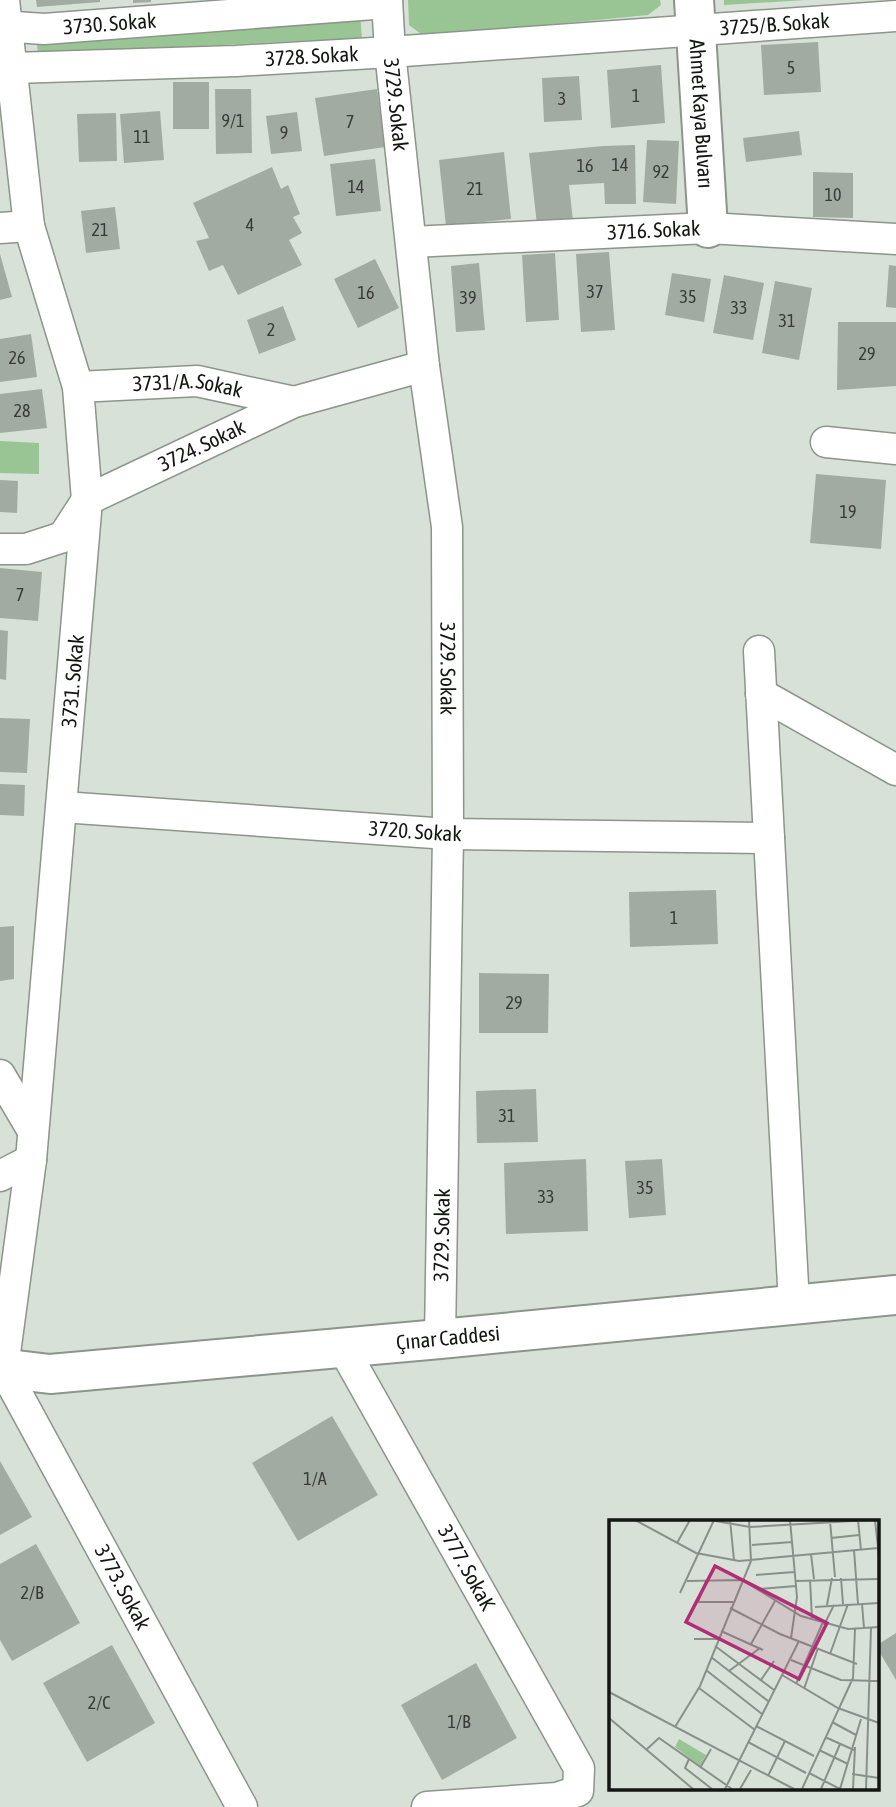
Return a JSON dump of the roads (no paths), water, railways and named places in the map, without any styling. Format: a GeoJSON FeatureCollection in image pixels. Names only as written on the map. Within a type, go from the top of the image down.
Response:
{"type":"FeatureCollection","features":[{"type":"Feature","properties":{"kind":"street","name":"3730. Sokak"},"geometry":{"type":"LineString","coordinates":[[3,17],[44,29],[387,1]]}},
{"type":"Feature","properties":{"kind":"street","name":"3729. Sokak"},"geometry":{"type":"LineString","coordinates":[[387,1],[390,52],[424,366],[447,527],[448,834],[440,1339]]}},
{"type":"Feature","properties":{"kind":"street","name":"3728. Sokak"},"geometry":{"type":"LineString","coordinates":[[13,68],[236,61],[390,52],[695,15]]}},
{"type":"Feature","properties":{"kind":"street","name":"3725/B. Sokak"},"geometry":{"type":"LineString","coordinates":[[695,15],[896,16]]}},
{"type":"Feature","properties":{"kind":"street","name":"Ahmet Kaya Bulvarı"},"geometry":{"type":"LineString","coordinates":[[695,15],[708,228]]}},
{"type":"Feature","properties":{"kind":"street","name":"3731. Sokak"},"geometry":{"type":"LineString","coordinates":[[2,1368],[32,1145],[87,500],[78,387],[15,227],[13,68],[3,17]]}},
{"type":"Feature","properties":{"kind":"street","name":"3716. Sokak"},"geometry":{"type":"LineString","coordinates":[[411,242],[708,228],[896,239]]}},
{"type":"Feature","properties":{"kind":"street","name":"3724. Sokak"},"geometry":{"type":"LineString","coordinates":[[87,500],[294,402],[424,366]]}},
{"type":"Feature","properties":{"kind":"street","name":"3731/A. Sokak"},"geometry":{"type":"LineString","coordinates":[[78,387],[197,381],[294,402]]}},
{"type":"Feature","properties":{"kind":"street"},"geometry":{"type":"LineString","coordinates":[[826,442],[896,449]]}},
{"type":"Feature","properties":{"kind":"street"},"geometry":{"type":"LineString","coordinates":[[0,549],[26,549],[63,537],[87,500]]}},
{"type":"Feature","properties":{"kind":"street"},"geometry":{"type":"LineString","coordinates":[[759,651],[794,1304]]}},
{"type":"Feature","properties":{"kind":"street"},"geometry":{"type":"LineString","coordinates":[[761,694],[896,770]]}},
{"type":"Feature","properties":{"kind":"street","name":"3720. Sokak"},"geometry":{"type":"LineString","coordinates":[[62,807],[448,834],[769,838]]}},
{"type":"Feature","properties":{"kind":"street"},"geometry":{"type":"LineString","coordinates":[[0,1075],[32,1145],[0,1177]]}},
{"type":"Feature","properties":{"kind":"street","name":"Çınar Caddesi"},"geometry":{"type":"LineString","coordinates":[[2,1368],[50,1374],[896,1295]]}},
{"type":"Feature","properties":{"kind":"street","name":"3777. SokaK"},"geometry":{"type":"LineString","coordinates":[[343,1348],[579,1768],[578,1791],[557,1798],[427,1807]]}},
{"type":"Feature","properties":{"kind":"street","name":"3773. Sokak"},"geometry":{"type":"LineString","coordinates":[[2,1368],[242,1807]]}}]}
